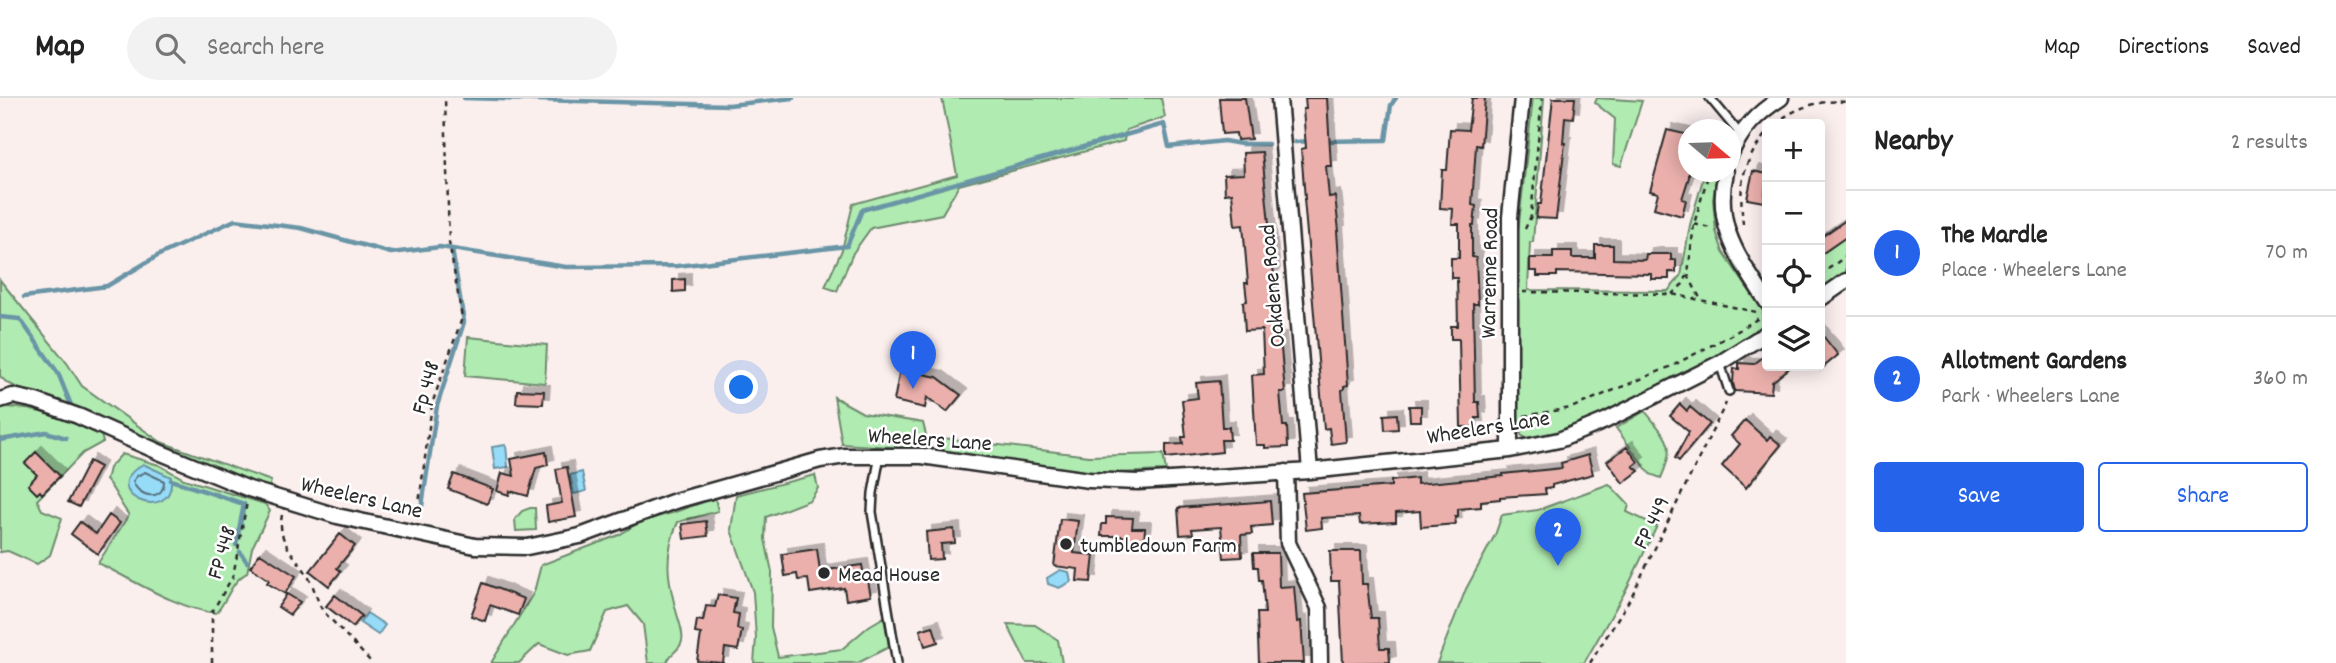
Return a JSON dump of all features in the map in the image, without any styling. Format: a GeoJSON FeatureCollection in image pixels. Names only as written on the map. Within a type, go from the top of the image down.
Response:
{"type":"FeatureCollection","features":[{"type":"Feature","properties":{"kind":"street","name":"Oakdene Road"},"geometry":{"type":"LineString","coordinates":[[1279,98],[1310,471]]}},
{"type":"Feature","properties":{"kind":"street","name":"Warrenne Road"},"geometry":{"type":"LineString","coordinates":[[1510,450],[1510,217],[1522,98]]}},
{"type":"Feature","properties":{"kind":"street"},"geometry":{"type":"LineString","coordinates":[[1741,133],[1763,109],[1781,98]]}},
{"type":"Feature","properties":{"kind":"street"},"geometry":{"type":"LineString","coordinates":[[1724,182],[1727,233],[1766,308]]}},
{"type":"Feature","properties":{"kind":"street"},"geometry":{"type":"LineString","coordinates":[[1825,296],[1846,281]]}},
{"type":"Feature","properties":{"kind":"street","name":"Wheelers Lane"},"geometry":{"type":"LineString","coordinates":[[0,385],[7,398],[36,401],[78,416],[249,489],[285,501],[337,516],[475,546],[527,547],[580,536],[675,501],[820,460],[845,456],[933,457],[1089,480],[1138,482],[1310,471],[1510,450],[1559,440],[1605,421],[1720,363],[1762,335]]}},
{"type":"Feature","properties":{"kind":"street"},"geometry":{"type":"LineString","coordinates":[[1286,472],[1288,543],[1320,608],[1320,663]]}},
{"type":"Feature","properties":{"kind":"lane"},"geometry":{"type":"LineString","coordinates":[[1710,98],[1728,119]]}},
{"type":"Feature","properties":{"kind":"lane"},"geometry":{"type":"LineString","coordinates":[[1720,363],[1729,391]]}},
{"type":"Feature","properties":{"kind":"lane"},"geometry":{"type":"LineString","coordinates":[[880,455],[872,512],[897,663]]}},
{"type":"Feature","properties":{"kind":"path","name":"Fp 448"},"geometry":{"type":"LineString","coordinates":[[415,532],[432,404],[462,318],[449,242],[445,98]]}},
{"type":"Feature","properties":{"kind":"path"},"geometry":{"type":"LineString","coordinates":[[1526,228],[1531,216],[1542,98]]}},
{"type":"Feature","properties":{"kind":"path"},"geometry":{"type":"LineString","coordinates":[[1781,119],[1807,106],[1835,101],[1846,102]]}},
{"type":"Feature","properties":{"kind":"path"},"geometry":{"type":"LineString","coordinates":[[1744,234],[1740,184],[1751,153],[1762,139]]}},
{"type":"Feature","properties":{"kind":"path"},"geometry":{"type":"LineString","coordinates":[[1672,294],[1683,284],[1688,274],[1694,224],[1706,182]]}},
{"type":"Feature","properties":{"kind":"path"},"geometry":{"type":"LineString","coordinates":[[1825,271],[1846,256]]}},
{"type":"Feature","properties":{"kind":"path"},"geometry":{"type":"LineString","coordinates":[[1688,274],[1701,300]]}},
{"type":"Feature","properties":{"kind":"path"},"geometry":{"type":"LineString","coordinates":[[1509,291],[1672,294],[1762,309]]}},
{"type":"Feature","properties":{"kind":"path"},"geometry":{"type":"LineString","coordinates":[[1511,422],[1525,416],[1571,408],[1647,376],[1731,335],[1762,313]]}},
{"type":"Feature","properties":{"kind":"path","name":"FP 449"},"geometry":{"type":"LineString","coordinates":[[1590,663],[1631,597],[1727,402],[1729,391]]}},
{"type":"Feature","properties":{"kind":"path","name":"FP 448"},"geometry":{"type":"LineString","coordinates":[[212,663],[212,612],[233,576],[246,522],[249,489]]}},
{"type":"Feature","properties":{"kind":"path"},"geometry":{"type":"LineString","coordinates":[[285,501],[281,535],[309,578],[323,611],[372,663]]}},
{"type":"Feature","properties":{"kind":"green space"},"geometry":{"type":"Polygon","coordinates":[[[942,98],[1161,98],[1165,117],[1126,130],[1124,141],[959,185],[942,214],[871,228],[853,253],[837,291],[825,287],[842,250],[853,204],[957,175],[942,98]]]}},
{"type":"Feature","properties":{"kind":"green space"},"geometry":{"type":"Polygon","coordinates":[[[1533,98],[1544,98],[1528,290],[1668,291],[1681,276],[1690,225],[1702,182],[1716,182],[1713,200],[1716,231],[1723,252],[1762,310],[1762,327],[1711,362],[1633,401],[1559,433],[1531,440],[1522,436],[1517,425],[1515,290],[1518,232],[1533,98]]]}},
{"type":"Feature","properties":{"kind":"green space"},"geometry":{"type":"Polygon","coordinates":[[[1597,98],[1642,101],[1621,166],[1613,164],[1615,119],[1595,103],[1597,98]]]}},
{"type":"Feature","properties":{"kind":"green space"},"geometry":{"type":"Polygon","coordinates":[[[1846,237],[1846,273],[1825,288],[1825,252],[1846,237]]]}},
{"type":"Feature","properties":{"kind":"green space"},"geometry":{"type":"Polygon","coordinates":[[[0,280],[67,363],[82,386],[161,442],[271,481],[269,489],[223,473],[6,382],[0,376],[0,280]]]}},
{"type":"Feature","properties":{"kind":"green space"},"geometry":{"type":"Polygon","coordinates":[[[468,337],[547,345],[545,383],[465,376],[468,337]]]}},
{"type":"Feature","properties":{"kind":"green space"},"geometry":{"type":"Polygon","coordinates":[[[834,397],[863,413],[923,423],[927,439],[923,449],[842,444],[834,397]]]}},
{"type":"Feature","properties":{"kind":"green space"},"geometry":{"type":"Polygon","coordinates":[[[4,407],[42,412],[66,420],[101,435],[103,442],[83,453],[37,500],[42,510],[62,518],[50,555],[37,564],[8,551],[0,552],[0,409],[4,407]]]}},
{"type":"Feature","properties":{"kind":"green space"},"geometry":{"type":"Polygon","coordinates":[[[1645,411],[1664,435],[1669,449],[1661,478],[1650,474],[1616,428],[1645,411]]]}},
{"type":"Feature","properties":{"kind":"green space"},"geometry":{"type":"Polygon","coordinates":[[[943,438],[1089,456],[1163,454],[1166,471],[1090,474],[949,454],[942,449],[943,438]]]}},
{"type":"Feature","properties":{"kind":"green space"},"geometry":{"type":"Polygon","coordinates":[[[122,454],[159,465],[184,479],[265,504],[270,511],[252,548],[247,573],[233,586],[216,613],[172,600],[98,563],[129,515],[106,480],[109,468],[122,454]]]}},
{"type":"Feature","properties":{"kind":"green space"},"geometry":{"type":"Polygon","coordinates":[[[815,475],[818,488],[810,500],[766,517],[765,539],[772,572],[771,627],[778,657],[842,649],[884,617],[889,647],[858,663],[754,663],[756,638],[753,592],[731,530],[736,495],[815,475]]]}},
{"type":"Feature","properties":{"kind":"green space"},"geometry":{"type":"Polygon","coordinates":[[[1609,484],[1629,505],[1627,512],[1657,526],[1626,590],[1584,663],[1437,663],[1466,589],[1495,535],[1502,515],[1538,510],[1609,484]]]}},
{"type":"Feature","properties":{"kind":"green space"},"geometry":{"type":"Polygon","coordinates":[[[715,498],[718,511],[678,522],[673,534],[668,568],[682,638],[681,644],[667,663],[648,663],[643,624],[628,606],[607,612],[590,651],[568,655],[539,644],[519,663],[491,663],[534,592],[541,565],[619,535],[641,521],[715,498]]]}},
{"type":"Feature","properties":{"kind":"green space"},"geometry":{"type":"Polygon","coordinates":[[[535,508],[536,530],[516,531],[515,519],[522,511],[535,508]]]}},
{"type":"Feature","properties":{"kind":"green space"},"geometry":{"type":"Polygon","coordinates":[[[1007,624],[1035,625],[1058,640],[1062,663],[1027,663],[1007,624]]]}},
{"type":"Feature","properties":{"kind":"water"},"geometry":{"type":"Polygon","coordinates":[[[506,445],[508,467],[495,469],[492,447],[506,445]]]}},
{"type":"Feature","properties":{"kind":"water"},"geometry":{"type":"Polygon","coordinates":[[[143,464],[171,477],[169,492],[162,500],[151,503],[131,494],[127,486],[130,475],[143,464]]]}},
{"type":"Feature","properties":{"kind":"water"},"geometry":{"type":"Polygon","coordinates":[[[582,472],[586,491],[574,494],[570,475],[582,472]]]}},
{"type":"Feature","properties":{"kind":"water"},"geometry":{"type":"Polygon","coordinates":[[[1060,570],[1069,572],[1071,582],[1059,588],[1048,584],[1047,578],[1060,570]]]}},
{"type":"Feature","properties":{"kind":"water"},"geometry":{"type":"Polygon","coordinates":[[[367,613],[385,625],[378,635],[360,623],[367,613]]]}},
{"type":"Feature","properties":{"kind":"building"},"geometry":{"type":"Polygon","coordinates":[[[1219,98],[1245,98],[1251,139],[1237,140],[1236,133],[1222,134],[1219,98]]]}},
{"type":"Feature","properties":{"kind":"building"},"geometry":{"type":"Polygon","coordinates":[[[1305,98],[1327,98],[1331,166],[1326,166],[1329,197],[1335,196],[1339,231],[1348,385],[1342,390],[1346,442],[1331,444],[1329,428],[1324,429],[1304,199],[1301,149],[1306,148],[1303,109],[1306,109],[1305,98]]]}},
{"type":"Feature","properties":{"kind":"building"},"geometry":{"type":"Polygon","coordinates":[[[1472,98],[1485,98],[1481,146],[1476,145],[1472,205],[1476,206],[1472,225],[1472,257],[1476,258],[1478,304],[1473,304],[1475,402],[1479,402],[1480,418],[1476,418],[1477,427],[1461,427],[1459,339],[1451,339],[1451,326],[1458,326],[1457,278],[1451,278],[1451,258],[1459,258],[1459,224],[1452,224],[1453,209],[1440,208],[1442,170],[1447,170],[1450,129],[1468,130],[1472,98]]]}},
{"type":"Feature","properties":{"kind":"building"},"geometry":{"type":"Polygon","coordinates":[[[1553,98],[1575,98],[1573,118],[1565,117],[1565,143],[1556,219],[1536,218],[1538,204],[1541,204],[1553,98]]]}},
{"type":"Feature","properties":{"kind":"building"},"geometry":{"type":"Polygon","coordinates":[[[1667,130],[1678,132],[1678,182],[1687,182],[1682,199],[1686,200],[1682,216],[1654,208],[1658,193],[1650,191],[1667,130]]]}},
{"type":"Feature","properties":{"kind":"building"},"geometry":{"type":"Polygon","coordinates":[[[1262,152],[1274,276],[1276,338],[1280,338],[1285,392],[1280,392],[1288,447],[1265,448],[1265,445],[1256,445],[1252,375],[1264,374],[1262,330],[1245,331],[1243,302],[1247,301],[1245,283],[1248,283],[1243,225],[1235,226],[1232,193],[1225,194],[1224,175],[1244,174],[1243,153],[1262,152]]]}},
{"type":"Feature","properties":{"kind":"building"},"geometry":{"type":"Polygon","coordinates":[[[1753,171],[1762,173],[1762,202],[1747,199],[1753,171]]]}},
{"type":"Feature","properties":{"kind":"building"},"geometry":{"type":"Polygon","coordinates":[[[1846,220],[1846,237],[1825,252],[1825,235],[1846,220]]]}},
{"type":"Feature","properties":{"kind":"building"},"geometry":{"type":"Polygon","coordinates":[[[1595,245],[1613,245],[1613,259],[1645,260],[1646,254],[1671,254],[1671,260],[1676,260],[1676,272],[1669,272],[1669,279],[1651,279],[1651,274],[1557,272],[1557,276],[1537,276],[1537,271],[1530,271],[1530,258],[1553,258],[1553,251],[1572,251],[1572,258],[1595,258],[1595,245]]]}},
{"type":"Feature","properties":{"kind":"building"},"geometry":{"type":"Polygon","coordinates":[[[685,279],[685,291],[673,292],[673,280],[685,279]]]}},
{"type":"Feature","properties":{"kind":"building"},"geometry":{"type":"Polygon","coordinates":[[[1825,338],[1838,355],[1825,366],[1825,338]]]}},
{"type":"Feature","properties":{"kind":"building"},"geometry":{"type":"Polygon","coordinates":[[[1762,358],[1762,371],[1786,371],[1772,382],[1771,393],[1735,391],[1734,368],[1739,369],[1739,363],[1754,364],[1762,358]]]}},
{"type":"Feature","properties":{"kind":"building"},"geometry":{"type":"Polygon","coordinates":[[[900,369],[937,377],[961,395],[947,412],[927,397],[925,408],[894,401],[900,369]]]}},
{"type":"Feature","properties":{"kind":"building"},"geometry":{"type":"Polygon","coordinates":[[[1219,381],[1222,427],[1229,427],[1230,440],[1221,440],[1222,452],[1166,458],[1166,445],[1183,444],[1182,437],[1186,437],[1182,400],[1198,398],[1196,383],[1219,381]]]}},
{"type":"Feature","properties":{"kind":"building"},"geometry":{"type":"Polygon","coordinates":[[[517,390],[544,391],[543,404],[516,403],[517,390]]]}},
{"type":"Feature","properties":{"kind":"building"},"geometry":{"type":"Polygon","coordinates":[[[1680,404],[1687,411],[1690,407],[1710,424],[1679,461],[1675,458],[1689,432],[1670,416],[1680,404]]]}},
{"type":"Feature","properties":{"kind":"building"},"geometry":{"type":"Polygon","coordinates":[[[1409,406],[1421,406],[1421,421],[1410,421],[1409,406]]]}},
{"type":"Feature","properties":{"kind":"building"},"geometry":{"type":"Polygon","coordinates":[[[1397,414],[1398,429],[1385,430],[1384,415],[1397,414]]]}},
{"type":"Feature","properties":{"kind":"building"},"geometry":{"type":"Polygon","coordinates":[[[1745,420],[1767,440],[1770,436],[1781,445],[1746,488],[1722,466],[1740,444],[1731,436],[1745,420]]]}},
{"type":"Feature","properties":{"kind":"building"},"geometry":{"type":"Polygon","coordinates":[[[1627,447],[1638,462],[1633,466],[1639,471],[1623,483],[1607,461],[1627,447]]]}},
{"type":"Feature","properties":{"kind":"building"},"geometry":{"type":"Polygon","coordinates":[[[36,452],[60,476],[42,494],[40,491],[37,494],[28,485],[37,475],[25,463],[36,452]]]}},
{"type":"Feature","properties":{"kind":"building"},"geometry":{"type":"Polygon","coordinates":[[[546,452],[548,465],[536,468],[528,496],[497,491],[502,473],[514,476],[511,459],[546,452]]]}},
{"type":"Feature","properties":{"kind":"building"},"geometry":{"type":"Polygon","coordinates":[[[1588,455],[1593,474],[1552,485],[1552,488],[1545,489],[1546,494],[1500,497],[1481,501],[1481,507],[1458,509],[1456,524],[1421,527],[1420,511],[1396,513],[1396,522],[1360,524],[1359,516],[1321,518],[1322,528],[1306,530],[1302,493],[1391,486],[1391,481],[1417,478],[1417,484],[1503,476],[1562,468],[1561,463],[1588,455]]]}},
{"type":"Feature","properties":{"kind":"building"},"geometry":{"type":"Polygon","coordinates":[[[89,461],[100,467],[79,507],[68,502],[89,461]]]}},
{"type":"Feature","properties":{"kind":"building"},"geometry":{"type":"Polygon","coordinates":[[[567,467],[576,517],[548,522],[546,506],[562,503],[556,469],[567,467]]]}},
{"type":"Feature","properties":{"kind":"building"},"geometry":{"type":"Polygon","coordinates":[[[454,474],[493,489],[487,504],[448,489],[454,474]]]}},
{"type":"Feature","properties":{"kind":"building"},"geometry":{"type":"Polygon","coordinates":[[[1270,501],[1272,525],[1251,527],[1252,534],[1241,535],[1242,557],[1224,558],[1221,527],[1192,529],[1193,534],[1180,535],[1178,508],[1270,501]]]}},
{"type":"Feature","properties":{"kind":"building"},"geometry":{"type":"Polygon","coordinates":[[[109,515],[120,523],[98,554],[71,534],[80,522],[96,534],[109,515]]]}},
{"type":"Feature","properties":{"kind":"building"},"geometry":{"type":"Polygon","coordinates":[[[1106,517],[1133,518],[1132,528],[1145,528],[1144,542],[1123,541],[1123,536],[1101,536],[1106,517]]]}},
{"type":"Feature","properties":{"kind":"building","name":"tumbledown Farm"},"geometry":{"type":"Polygon","coordinates":[[[1060,519],[1078,521],[1074,553],[1094,555],[1091,582],[1077,581],[1078,569],[1054,566],[1060,519]]]}},
{"type":"Feature","properties":{"kind":"building"},"geometry":{"type":"Polygon","coordinates":[[[706,521],[708,536],[684,539],[682,524],[706,521]]]}},
{"type":"Feature","properties":{"kind":"building"},"geometry":{"type":"Polygon","coordinates":[[[954,529],[955,543],[941,544],[942,559],[928,560],[926,532],[954,529]]]}},
{"type":"Feature","properties":{"kind":"building"},"geometry":{"type":"Polygon","coordinates":[[[340,534],[355,546],[337,568],[341,571],[329,586],[310,571],[340,534]]]}},
{"type":"Feature","properties":{"kind":"building","name":"Mead House"},"geometry":{"type":"Polygon","coordinates":[[[817,549],[820,571],[862,565],[871,596],[846,600],[844,588],[810,593],[808,579],[798,580],[797,574],[785,576],[782,554],[817,549]]]}},
{"type":"Feature","properties":{"kind":"building"},"geometry":{"type":"Polygon","coordinates":[[[1330,551],[1361,551],[1362,584],[1367,584],[1371,618],[1378,618],[1380,648],[1389,648],[1390,662],[1343,663],[1339,581],[1331,581],[1330,551]]]}},
{"type":"Feature","properties":{"kind":"building"},"geometry":{"type":"Polygon","coordinates":[[[260,553],[296,576],[285,594],[267,583],[269,580],[250,567],[260,553]]]}},
{"type":"Feature","properties":{"kind":"building"},"geometry":{"type":"Polygon","coordinates":[[[1253,553],[1278,553],[1279,587],[1294,586],[1297,622],[1301,621],[1304,663],[1259,663],[1257,613],[1265,613],[1262,580],[1259,580],[1258,567],[1254,567],[1253,553]]]}},
{"type":"Feature","properties":{"kind":"building"},"geometry":{"type":"Polygon","coordinates":[[[483,583],[524,599],[518,615],[490,605],[485,621],[471,616],[483,583]]]}},
{"type":"Feature","properties":{"kind":"building"},"geometry":{"type":"Polygon","coordinates":[[[287,594],[300,602],[290,615],[278,607],[287,594]]]}},
{"type":"Feature","properties":{"kind":"building"},"geometry":{"type":"Polygon","coordinates":[[[335,595],[362,616],[353,627],[326,606],[335,595]]]}},
{"type":"Feature","properties":{"kind":"building"},"geometry":{"type":"Polygon","coordinates":[[[718,595],[736,598],[733,613],[739,614],[737,629],[742,630],[738,650],[725,648],[723,663],[697,661],[701,634],[695,633],[697,620],[703,621],[706,606],[715,607],[718,595]]]}},
{"type":"Feature","properties":{"kind":"building"},"geometry":{"type":"Polygon","coordinates":[[[933,626],[938,642],[925,646],[920,630],[933,626]]]}},
{"type":"Feature","properties":{"kind":"waterway"},"geometry":{"type":"LineString","coordinates":[[464,98],[729,105],[793,98]]}},
{"type":"Feature","properties":{"kind":"waterway"},"geometry":{"type":"LineString","coordinates":[[1324,141],[1386,140],[1391,105],[1396,98]]}},
{"type":"Feature","properties":{"kind":"waterway"},"geometry":{"type":"LineString","coordinates":[[24,297],[107,286],[159,255],[235,220],[301,228],[391,253],[440,247],[566,267],[677,266],[847,246],[862,210],[1164,124],[1169,147],[1224,141],[1268,144]]}},
{"type":"Feature","properties":{"kind":"waterway"},"geometry":{"type":"LineString","coordinates":[[1295,142],[1311,141]]}},
{"type":"Feature","properties":{"kind":"waterway"},"geometry":{"type":"LineString","coordinates":[[422,506],[437,406],[464,322],[452,249]]}},
{"type":"Feature","properties":{"kind":"waterway"},"geometry":{"type":"LineString","coordinates":[[0,317],[20,319],[58,373],[71,405]]}},
{"type":"Feature","properties":{"kind":"waterway"},"geometry":{"type":"LineString","coordinates":[[0,440],[46,432],[66,438]]}},
{"type":"Feature","properties":{"kind":"waterway"},"geometry":{"type":"LineString","coordinates":[[171,480],[244,504],[236,545]]}},
{"type":"Feature","properties":{"kind":"waterway"},"geometry":{"type":"LineString","coordinates":[[240,552],[247,562]]}},
{"type":"Feature","properties":{"kind":"place","name":"The Mardle"},"geometry":{"type":"Point","coordinates":[913,389]}},
{"type":"Feature","properties":{"kind":"place","name":"tumbledown Farm"},"geometry":{"type":"Point","coordinates":[1066,544]}},
{"type":"Feature","properties":{"kind":"place","name":"Allotment Gardens"},"geometry":{"type":"Point","coordinates":[1558,566]}},
{"type":"Feature","properties":{"kind":"place","name":"Mead House"},"geometry":{"type":"Point","coordinates":[824,573]}}]}
